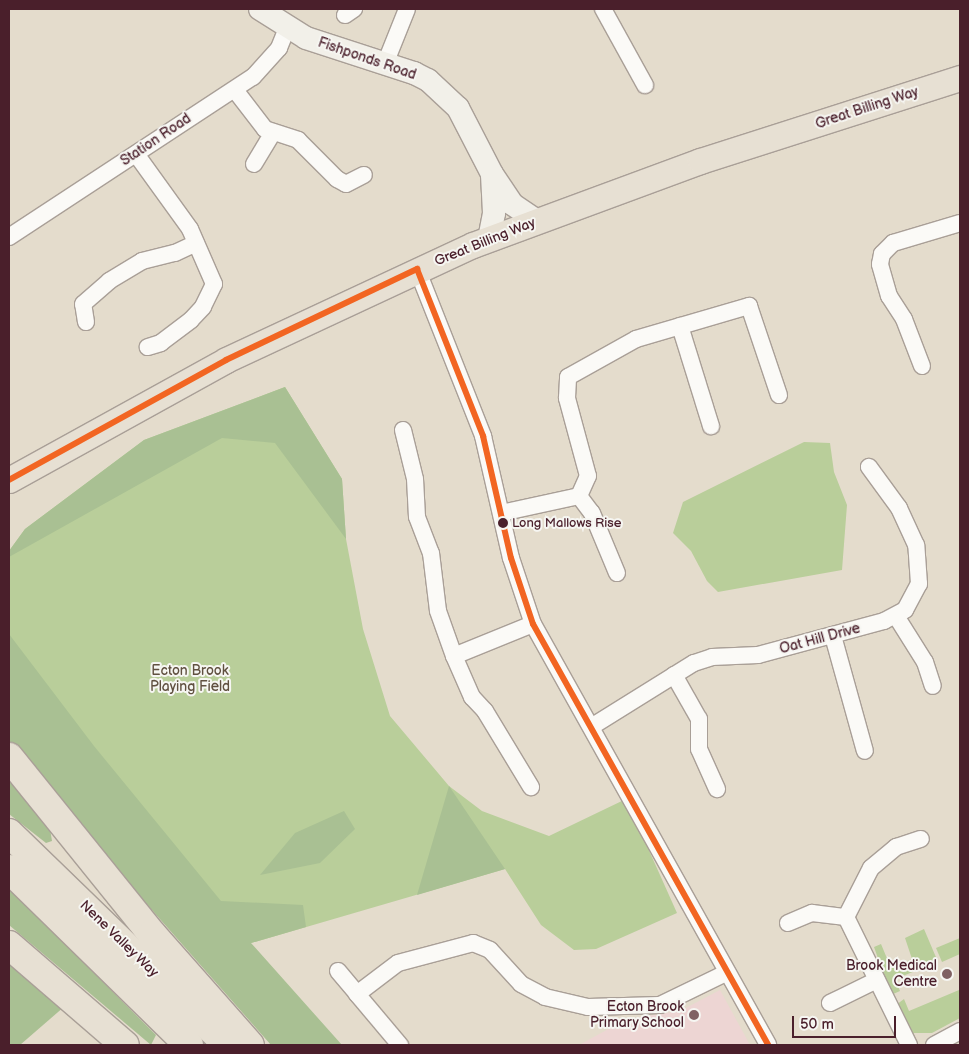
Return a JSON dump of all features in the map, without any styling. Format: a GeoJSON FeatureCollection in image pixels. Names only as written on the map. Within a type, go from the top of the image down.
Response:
{"type":"FeatureCollection","features":[{"type":"Feature","properties":{"kind":"highway"},"geometry":{"type":"LineString","coordinates":[[9,757],[152,934],[250,1045]]}},
{"type":"Feature","properties":{"kind":"highway","name":"Nene Valley Way"},"geometry":{"type":"LineString","coordinates":[[9,833],[228,1045]]}},
{"type":"Feature","properties":{"kind":"highway","name":"Nene Valley Way"},"geometry":{"type":"LineString","coordinates":[[9,869],[189,1045]]}},
{"type":"Feature","properties":{"kind":"highway"},"geometry":{"type":"LineString","coordinates":[[9,945],[124,1045]]}},
{"type":"Feature","properties":{"kind":"main road","name":"Great Billing Way"},"geometry":{"type":"LineString","coordinates":[[9,480],[226,360],[417,269],[489,239],[700,161],[960,78]]}},
{"type":"Feature","properties":{"kind":"street","name":"Fishponds Road"},"geometry":{"type":"LineString","coordinates":[[260,9],[306,38],[414,73],[442,92],[458,108],[492,174],[512,204],[537,221]]}},
{"type":"Feature","properties":{"kind":"street"},"geometry":{"type":"LineString","coordinates":[[385,64],[407,9]]}},
{"type":"Feature","properties":{"kind":"street"},"geometry":{"type":"LineString","coordinates":[[603,9],[645,85]]}},
{"type":"Feature","properties":{"kind":"street","name":"Station Road"},"geometry":{"type":"LineString","coordinates":[[9,237],[235,90],[269,61],[288,28]]}},
{"type":"Feature","properties":{"kind":"street"},"geometry":{"type":"LineString","coordinates":[[235,90],[256,120],[273,132],[298,140],[346,190],[364,175]]}},
{"type":"Feature","properties":{"kind":"street"},"geometry":{"type":"LineString","coordinates":[[254,164],[273,132]]}},
{"type":"Feature","properties":{"kind":"street"},"geometry":{"type":"LineString","coordinates":[[136,154],[196,243],[213,278],[212,292],[191,320],[161,343],[148,346]]}},
{"type":"Feature","properties":{"kind":"street","name":"Fishponds Road"},"geometry":{"type":"LineString","coordinates":[[489,239],[494,213],[492,174]]}},
{"type":"Feature","properties":{"kind":"street"},"geometry":{"type":"LineString","coordinates":[[922,366],[904,320],[889,296],[880,264],[882,254],[892,243],[960,223]]}},
{"type":"Feature","properties":{"kind":"street"},"geometry":{"type":"LineString","coordinates":[[86,322],[83,304],[109,281],[142,261],[175,253],[196,243]]}},
{"type":"Feature","properties":{"kind":"street"},"geometry":{"type":"LineString","coordinates":[[417,269],[475,413],[501,513],[510,558],[533,624],[726,973],[768,1045]]}},
{"type":"Feature","properties":{"kind":"street"},"geometry":{"type":"LineString","coordinates":[[580,496],[588,476],[567,398],[568,377],[636,339],[749,306],[779,395]]}},
{"type":"Feature","properties":{"kind":"street"},"geometry":{"type":"LineString","coordinates":[[680,326],[711,426]]}},
{"type":"Feature","properties":{"kind":"street"},"geometry":{"type":"LineString","coordinates":[[403,430],[415,479],[416,517],[431,553],[438,611],[454,656],[472,697],[485,711],[531,787]]}},
{"type":"Feature","properties":{"kind":"street","name":"Oat Hill Drive"},"geometry":{"type":"LineString","coordinates":[[590,727],[674,675],[712,657],[758,655],[833,636],[896,616],[911,602],[919,584],[916,544],[898,508],[870,467]]}},
{"type":"Feature","properties":{"kind":"street"},"geometry":{"type":"LineString","coordinates":[[501,513],[580,496]]}},
{"type":"Feature","properties":{"kind":"street"},"geometry":{"type":"LineString","coordinates":[[580,496],[592,513],[617,573]]}},
{"type":"Feature","properties":{"kind":"street"},"geometry":{"type":"LineString","coordinates":[[896,616],[925,662],[932,686]]}},
{"type":"Feature","properties":{"kind":"street"},"geometry":{"type":"LineString","coordinates":[[454,656],[533,624]]}},
{"type":"Feature","properties":{"kind":"street"},"geometry":{"type":"LineString","coordinates":[[833,636],[865,752]]}},
{"type":"Feature","properties":{"kind":"street"},"geometry":{"type":"LineString","coordinates":[[674,675],[699,719],[700,749],[717,789]]}},
{"type":"Feature","properties":{"kind":"street"},"geometry":{"type":"LineString","coordinates":[[846,917],[871,868],[896,847],[921,839]]}},
{"type":"Feature","properties":{"kind":"street"},"geometry":{"type":"LineString","coordinates":[[788,922],[812,913],[846,917]]}},
{"type":"Feature","properties":{"kind":"street"},"geometry":{"type":"LineString","coordinates":[[846,917],[909,1045]]}},
{"type":"Feature","properties":{"kind":"street"},"geometry":{"type":"LineString","coordinates":[[357,994],[398,963],[468,943],[490,950],[504,968],[529,988],[545,997],[578,1006],[660,1005],[726,973]]}},
{"type":"Feature","properties":{"kind":"street"},"geometry":{"type":"LineString","coordinates":[[338,971],[400,1045]]}},
{"type":"Feature","properties":{"kind":"street"},"geometry":{"type":"LineString","coordinates":[[830,1003],[878,980]]}},
{"type":"Feature","properties":{"kind":"street"},"geometry":{"type":"LineString","coordinates":[[934,1045],[960,1031]]}},
{"type":"Feature","properties":{"kind":"shaded area","name":"Ecton Brook Primary School"},"geometry":{"type":"Polygon","coordinates":[[[720,990],[750,1045],[579,1045],[627,1019],[680,1011],[720,990]]]}},
{"type":"Feature","properties":{"kind":"green space","name":"Ecton Brook Playing Field"},"geometry":{"type":"Polygon","coordinates":[[[285,387],[342,479],[346,539],[363,629],[390,716],[449,786],[482,811],[549,836],[626,799],[677,913],[596,949],[574,950],[541,925],[505,869],[251,943],[9,741],[9,551],[25,529],[144,440],[285,387]]]}},
{"type":"Feature","properties":{"kind":"green space"},"geometry":{"type":"Polygon","coordinates":[[[285,387],[342,479],[346,539],[275,443],[222,438],[9,557],[9,551],[25,529],[144,440],[285,387]]]}},
{"type":"Feature","properties":{"kind":"green space"},"geometry":{"type":"Polygon","coordinates":[[[804,442],[830,443],[834,472],[847,505],[842,570],[718,592],[707,581],[691,551],[673,533],[683,502],[804,442]]]}},
{"type":"Feature","properties":{"kind":"green space"},"geometry":{"type":"Polygon","coordinates":[[[9,634],[94,746],[221,901],[303,905],[306,927],[251,943],[342,1045],[271,1045],[47,791],[9,741],[9,634]]]}},
{"type":"Feature","properties":{"kind":"green space"},"geometry":{"type":"Polygon","coordinates":[[[9,780],[50,829],[52,841],[46,843],[9,814],[9,780]]]}},
{"type":"Feature","properties":{"kind":"green space"},"geometry":{"type":"Polygon","coordinates":[[[449,786],[505,869],[417,895],[449,786]]]}},
{"type":"Feature","properties":{"kind":"green space"},"geometry":{"type":"Polygon","coordinates":[[[344,811],[355,829],[320,863],[260,875],[295,833],[344,811]]]}},
{"type":"Feature","properties":{"kind":"green space"},"geometry":{"type":"Polygon","coordinates":[[[9,888],[156,1035],[151,1045],[9,925],[9,888]]]}},
{"type":"Feature","properties":{"kind":"green space"},"geometry":{"type":"Polygon","coordinates":[[[924,929],[938,962],[895,979],[900,991],[891,995],[874,947],[881,944],[891,968],[912,959],[905,938],[924,929]]]}},
{"type":"Feature","properties":{"kind":"green space"},"geometry":{"type":"Polygon","coordinates":[[[960,938],[960,954],[942,962],[936,948],[960,938]]]}},
{"type":"Feature","properties":{"kind":"green space"},"geometry":{"type":"Polygon","coordinates":[[[9,950],[65,1006],[20,1045],[9,1045],[9,950]]]}},
{"type":"Feature","properties":{"kind":"green space"},"geometry":{"type":"Polygon","coordinates":[[[959,990],[960,1018],[932,1033],[911,1033],[896,1005],[904,999],[909,1011],[959,990]]]}},
{"type":"Feature","properties":{"kind":"transit line"},"geometry":{"type":"LineString","coordinates":[[9,480],[226,360],[417,269],[483,436],[511,558],[533,624],[768,1045]]}},
{"type":"Feature","properties":{"kind":"place","name":"Long Mallows Rise"},"geometry":{"type":"Point","coordinates":[503,523]}},
{"type":"Feature","properties":{"kind":"place","name":"Brook Medical Centre"},"geometry":{"type":"Point","coordinates":[947,974]}},
{"type":"Feature","properties":{"kind":"place","name":"Ecton Brook Primary School"},"geometry":{"type":"Point","coordinates":[694,1015]}}]}
